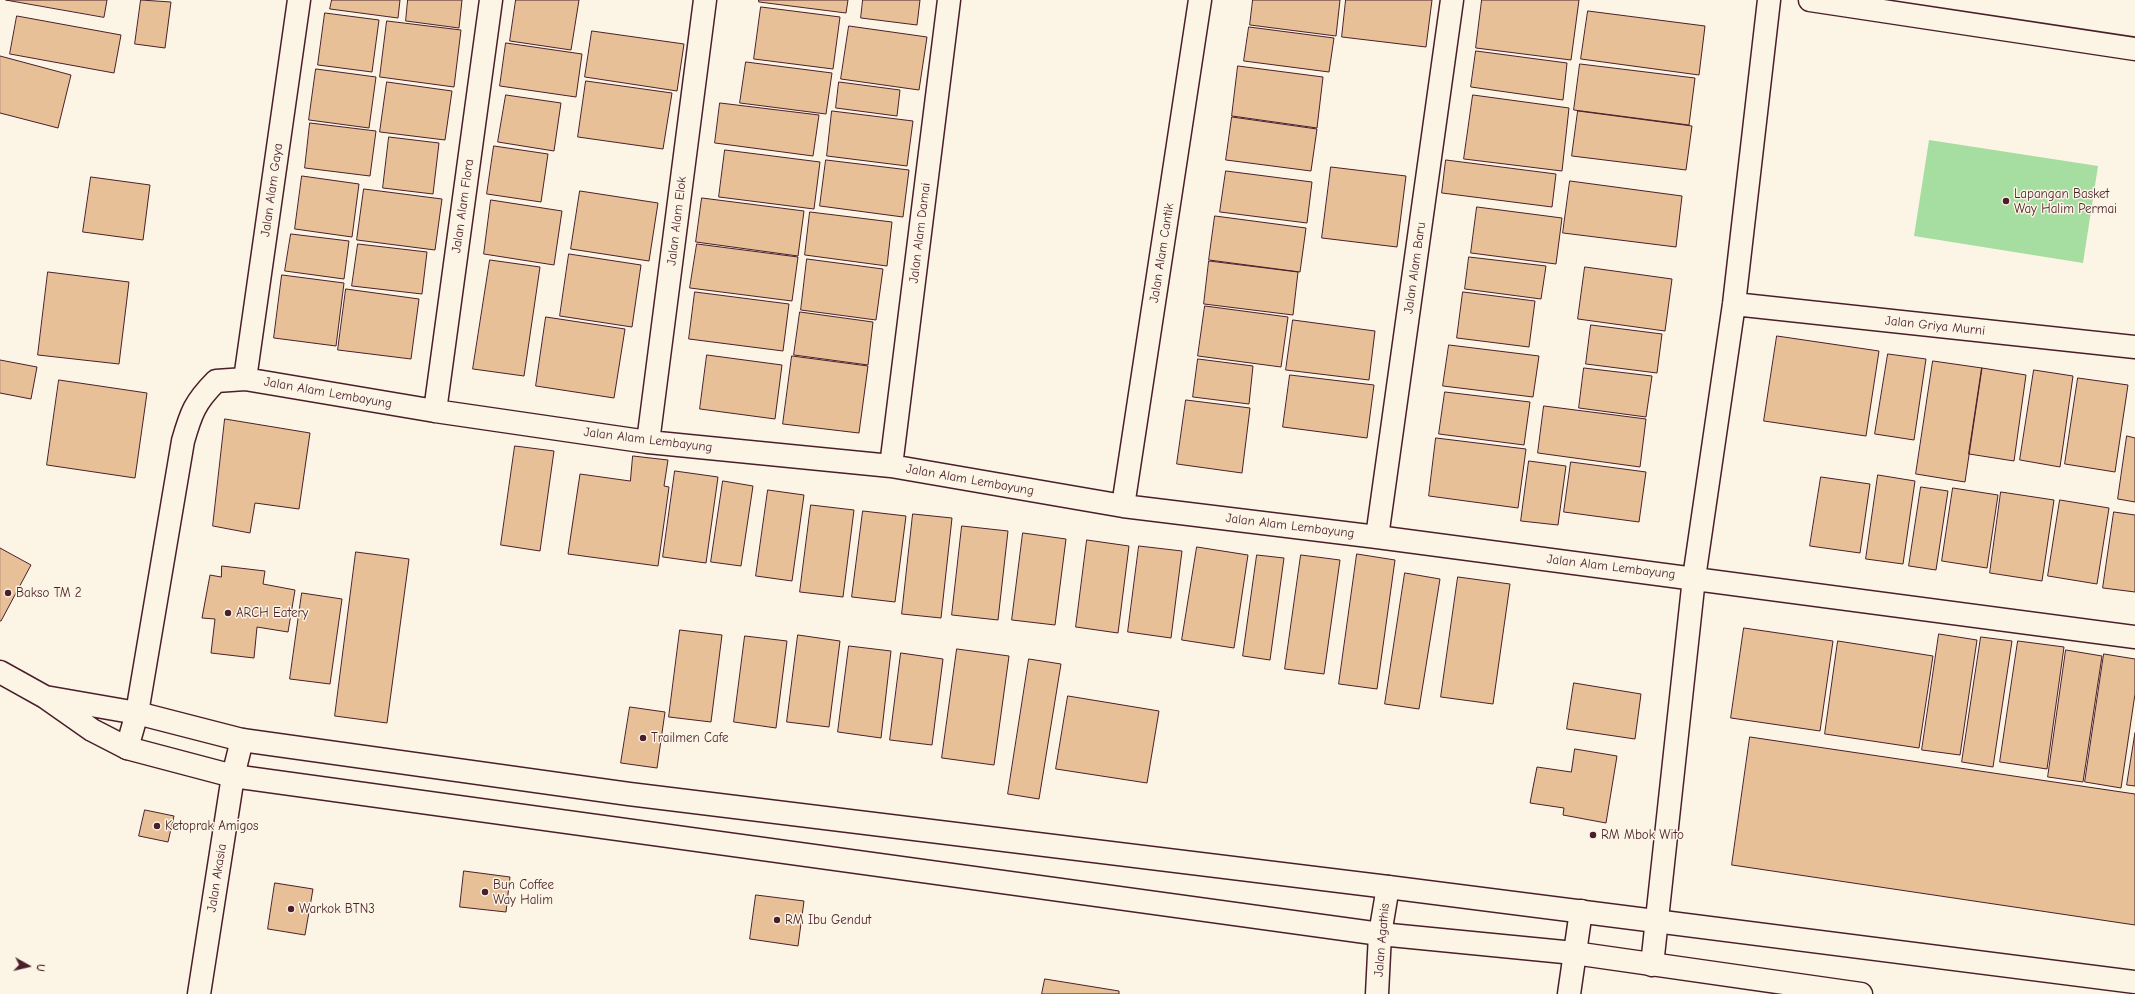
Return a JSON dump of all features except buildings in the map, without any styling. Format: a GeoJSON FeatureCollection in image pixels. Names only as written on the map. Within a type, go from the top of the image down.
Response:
{"type":"FeatureCollection","features":[{"type":"Feature","properties":{"kind":"street","name":"Jalan Alam Gaya"},"geometry":{"type":"LineString","coordinates":[[245,379],[299,0]]}},
{"type":"Feature","properties":{"kind":"street","name":"Jalan Alam Flora"},"geometry":{"type":"LineString","coordinates":[[435,412],[491,0]]}},
{"type":"Feature","properties":{"kind":"street","name":"Jalan Alam Elok"},"geometry":{"type":"LineString","coordinates":[[648,442],[705,0]]}},
{"type":"Feature","properties":{"kind":"street","name":"Jalan Alam Damai"},"geometry":{"type":"LineString","coordinates":[[891,466],[949,0]]}},
{"type":"Feature","properties":{"kind":"street","name":"Jalan Alam Cantik"},"geometry":{"type":"LineString","coordinates":[[1123,506],[1200,0]]}},
{"type":"Feature","properties":{"kind":"street","name":"Jalan Alam Baru"},"geometry":{"type":"LineString","coordinates":[[1377,537],[1452,0]]}},
{"type":"Feature","properties":{"kind":"street"},"geometry":{"type":"LineString","coordinates":[[1652,964],[1694,578],[1734,304],[1769,0]]}},
{"type":"Feature","properties":{"kind":"street"},"geometry":{"type":"LineString","coordinates":[[1810,0],[2135,49]]}},
{"type":"Feature","properties":{"kind":"street","name":"Jalan Griya Murni"},"geometry":{"type":"LineString","coordinates":[[1734,304],[2135,348]]}},
{"type":"Feature","properties":{"kind":"street","name":"Jalan Alam Lembayung"},"geometry":{"type":"LineString","coordinates":[[127,748],[137,713],[183,441],[190,418],[199,398],[216,381],[245,379],[435,412],[648,442],[891,466],[1123,506],[1694,578],[2135,638]]}},
{"type":"Feature","properties":{"kind":"street"},"geometry":{"type":"LineString","coordinates":[[0,672],[45,697],[92,730],[127,748],[233,776],[1380,934],[1574,953],[1861,994]]}},
{"type":"Feature","properties":{"kind":"street"},"geometry":{"type":"LineString","coordinates":[[45,697],[137,713],[242,740],[630,794],[1388,886],[2135,982]]}},
{"type":"Feature","properties":{"kind":"street","name":"Jalan Akasia"},"geometry":{"type":"LineString","coordinates":[[199,994],[233,776],[242,740]]}},
{"type":"Feature","properties":{"kind":"street","name":"Jalan Agathis"},"geometry":{"type":"LineString","coordinates":[[1377,994],[1380,934],[1388,886]]}},
{"type":"Feature","properties":{"kind":"street"},"geometry":{"type":"LineString","coordinates":[[1569,994],[1581,911]]}},
{"type":"Feature","properties":{"kind":"green space","name":"Lapangan Basket Way Halim Permai"},"geometry":{"type":"Polygon","coordinates":[[[1929,140],[2098,166],[2083,263],[1914,236],[1929,140]]]}},
{"type":"Feature","properties":{"kind":"place","name":"Lapangan Basket Way Halim Permai"},"geometry":{"type":"Point","coordinates":[2006,201]}},
{"type":"Feature","properties":{"kind":"place","name":"Bakso TM 2"},"geometry":{"type":"Point","coordinates":[8,593]}},
{"type":"Feature","properties":{"kind":"place","name":"ARCH Eatery"},"geometry":{"type":"Point","coordinates":[228,613]}},
{"type":"Feature","properties":{"kind":"place","name":"Trailmen Cafe"},"geometry":{"type":"Point","coordinates":[643,738]}},
{"type":"Feature","properties":{"kind":"place","name":"Ketoprak Amigos"},"geometry":{"type":"Point","coordinates":[157,826]}},
{"type":"Feature","properties":{"kind":"place","name":"RM Mbok Wito"},"geometry":{"type":"Point","coordinates":[1593,835]}},
{"type":"Feature","properties":{"kind":"place","name":"Bun Coffee Way Halim"},"geometry":{"type":"Point","coordinates":[485,892]}},
{"type":"Feature","properties":{"kind":"place","name":"Warkok BTN3"},"geometry":{"type":"Point","coordinates":[291,909]}},
{"type":"Feature","properties":{"kind":"place","name":"RM Ibu Gendut"},"geometry":{"type":"Point","coordinates":[777,920]}}]}
